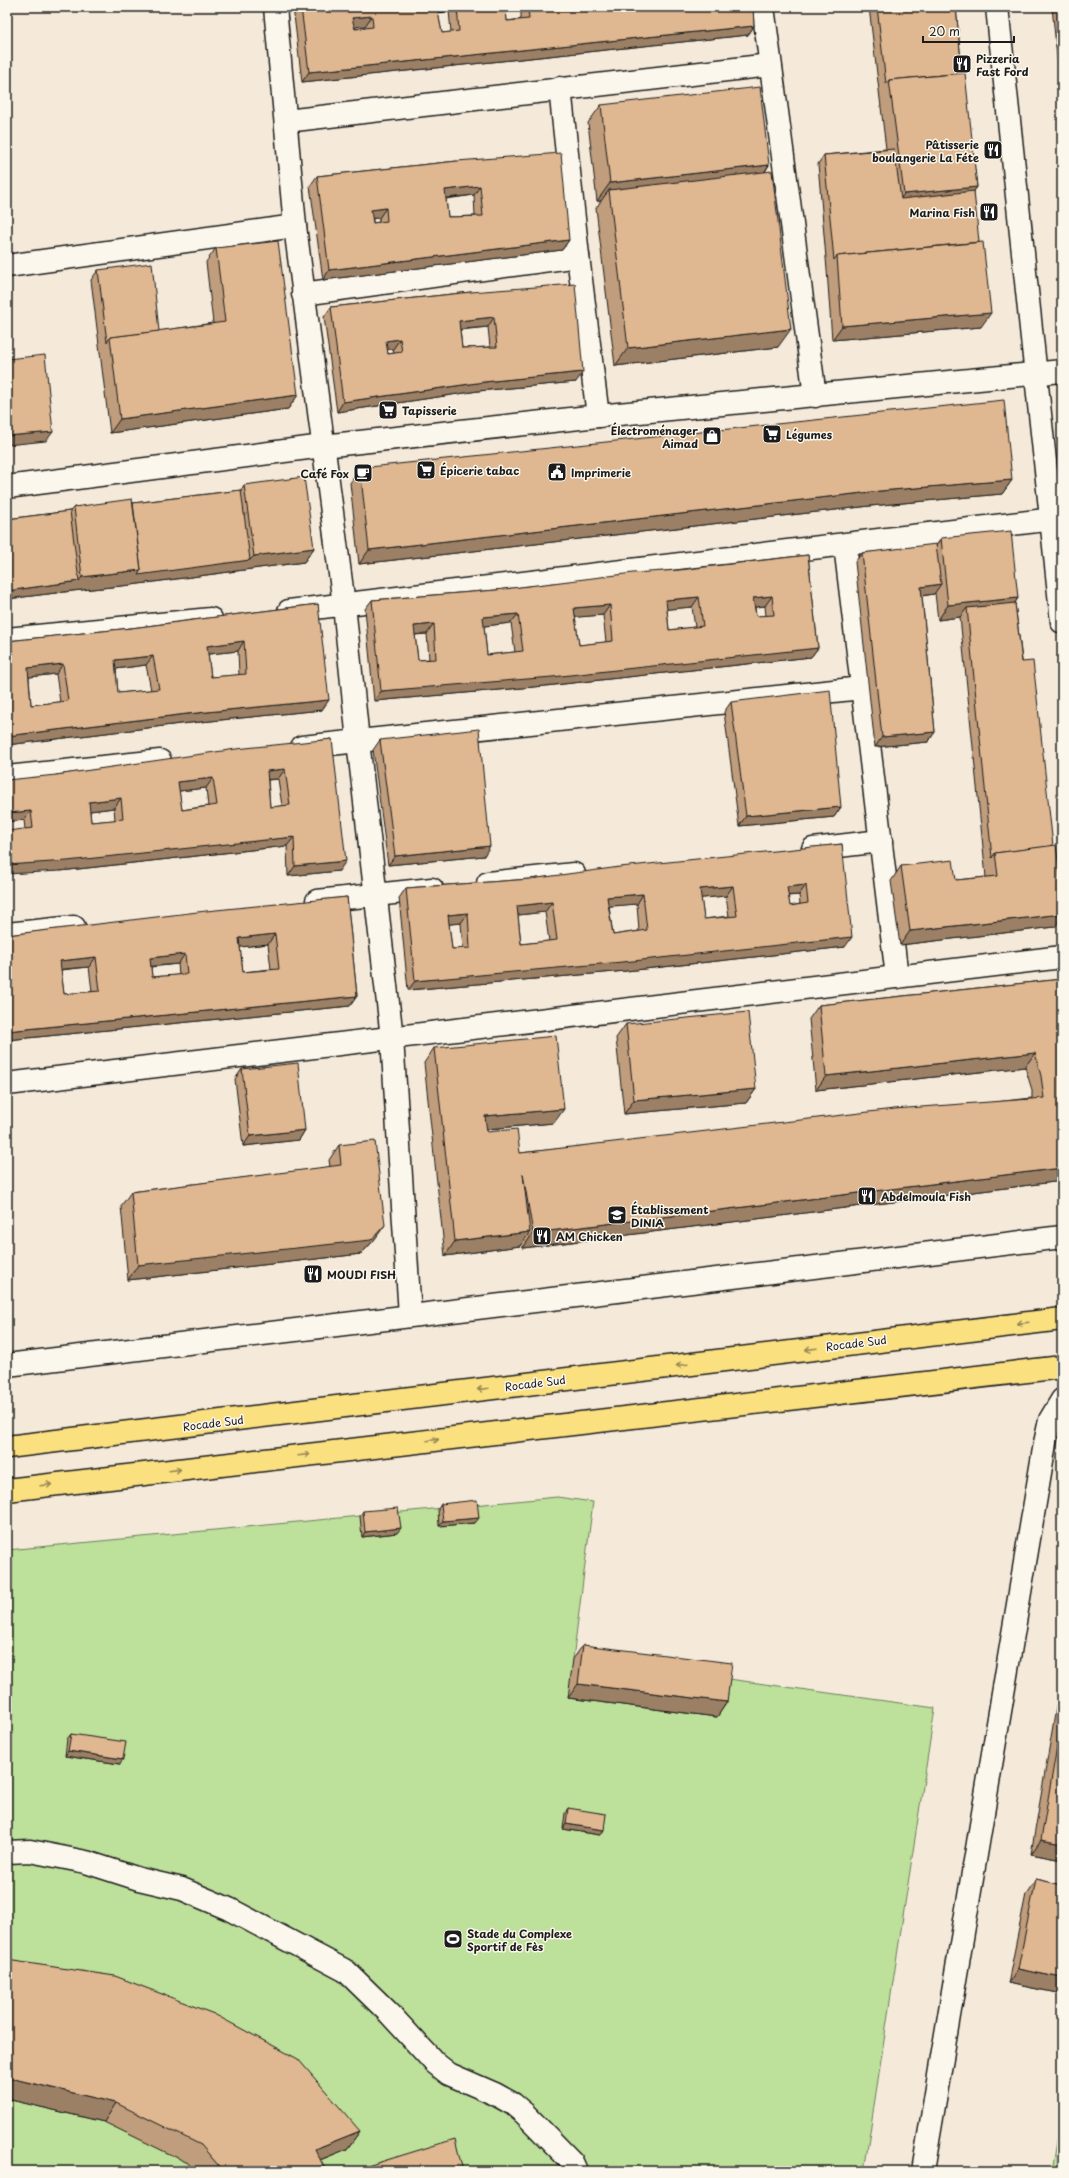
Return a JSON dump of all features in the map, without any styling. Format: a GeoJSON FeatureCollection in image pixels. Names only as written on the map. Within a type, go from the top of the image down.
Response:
{"type":"FeatureCollection","features":[{"type":"Feature","properties":{"kind":"highway","name":"Rocade Sud"},"geometry":{"type":"LineString","coordinates":[[7,1447],[1062,1319]]}},
{"type":"Feature","properties":{"kind":"highway"},"geometry":{"type":"LineString","coordinates":[[7,1490],[1062,1367]]}},
{"type":"Feature","properties":{"kind":"street"},"geometry":{"type":"LineString","coordinates":[[275,7],[295,226],[344,605],[392,1038],[410,1315]]}},
{"type":"Feature","properties":{"kind":"street"},"geometry":{"type":"LineString","coordinates":[[763,7],[815,396]]}},
{"type":"Feature","properties":{"kind":"street"},"geometry":{"type":"LineString","coordinates":[[997,7],[1035,373],[1057,519],[1062,622]]}},
{"type":"Feature","properties":{"kind":"street"},"geometry":{"type":"LineString","coordinates":[[286,121],[560,88],[770,65]]}},
{"type":"Feature","properties":{"kind":"street"},"geometry":{"type":"LineString","coordinates":[[560,88],[578,256],[598,416]]}},
{"type":"Feature","properties":{"kind":"street"},"geometry":{"type":"LineString","coordinates":[[7,266],[295,226]]}},
{"type":"Feature","properties":{"kind":"street"},"geometry":{"type":"LineString","coordinates":[[303,294],[578,256]]}},
{"type":"Feature","properties":{"kind":"street"},"geometry":{"type":"LineString","coordinates":[[7,487],[323,446],[598,416],[1062,371]]}},
{"type":"Feature","properties":{"kind":"street"},"geometry":{"type":"LineString","coordinates":[[266,613],[344,605],[1057,519]]}},
{"type":"Feature","properties":{"kind":"street"},"geometry":{"type":"LineString","coordinates":[[845,545],[897,977]]}},
{"type":"Feature","properties":{"kind":"street"},"geometry":{"type":"LineString","coordinates":[[7,639],[234,616]]}},
{"type":"Feature","properties":{"kind":"street"},"geometry":{"type":"LineString","coordinates":[[280,749],[862,688]]}},
{"type":"Feature","properties":{"kind":"street"},"geometry":{"type":"LineString","coordinates":[[7,777],[178,760]]}},
{"type":"Feature","properties":{"kind":"street"},"geometry":{"type":"LineString","coordinates":[[794,850],[881,841]]}},
{"type":"Feature","properties":{"kind":"street"},"geometry":{"type":"LineString","coordinates":[[298,903],[598,872]]}},
{"type":"Feature","properties":{"kind":"street"},"geometry":{"type":"LineString","coordinates":[[7,934],[94,925]]}},
{"type":"Feature","properties":{"kind":"street"},"geometry":{"type":"LineString","coordinates":[[7,1084],[1062,957]]}},
{"type":"Feature","properties":{"kind":"street"},"geometry":{"type":"LineString","coordinates":[[7,1365],[1062,1237]]}},
{"type":"Feature","properties":{"kind":"street"},"geometry":{"type":"LineString","coordinates":[[923,2171],[1045,1443],[1050,1420],[1062,1400]]}},
{"type":"Feature","properties":{"kind":"street"},"geometry":{"type":"LineString","coordinates":[[7,1852],[30,1851],[86,1862],[139,1879],[182,1889],[229,1909],[346,1971],[389,2012],[434,2063],[449,2074],[495,2094],[513,2104],[525,2114],[572,2162],[576,2171]]}},
{"type":"Feature","properties":{"kind":"green space","name":"Stade du Complexe Sportif de Fès"},"geometry":{"type":"Polygon","coordinates":[[[557,1497],[593,1502],[573,1659],[935,1708],[864,2171],[7,2171],[7,1550],[557,1497]]]}},
{"type":"Feature","properties":{"kind":"green space"},"geometry":{"type":"Polygon","coordinates":[[[1062,2103],[1062,2171],[1051,2171],[1062,2103]]]}},
{"type":"Feature","properties":{"kind":"building"},"geometry":{"type":"Polygon","coordinates":[[[301,7],[437,7],[442,33],[459,31],[457,7],[506,7],[507,21],[529,19],[528,7],[611,7],[612,10],[632,7],[753,7],[754,26],[309,72],[301,7]],[[372,16],[352,18],[355,29],[373,27],[372,16]]]}},
{"type":"Feature","properties":{"kind":"building"},"geometry":{"type":"Polygon","coordinates":[[[877,7],[956,7],[962,73],[889,80],[886,84],[877,7]]]}},
{"type":"Feature","properties":{"kind":"building"},"geometry":{"type":"Polygon","coordinates":[[[1059,7],[1062,7],[1062,32],[1059,7]]]}},
{"type":"Feature","properties":{"kind":"building"},"geometry":{"type":"Polygon","coordinates":[[[965,73],[977,187],[904,194],[889,80],[965,73]]]}},
{"type":"Feature","properties":{"kind":"building"},"geometry":{"type":"Polygon","coordinates":[[[760,87],[769,165],[610,183],[601,105],[760,87]]]}},
{"type":"Feature","properties":{"kind":"building"},"geometry":{"type":"Polygon","coordinates":[[[894,149],[901,199],[974,191],[979,242],[837,256],[834,260],[824,155],[894,149]]]}},
{"type":"Feature","properties":{"kind":"building"},"geometry":{"type":"Polygon","coordinates":[[[561,153],[569,240],[329,270],[317,176],[457,161],[561,153]],[[480,186],[445,190],[448,217],[483,216],[480,186]],[[386,208],[371,210],[373,223],[387,221],[386,208]]]}},
{"type":"Feature","properties":{"kind":"building"},"geometry":{"type":"Polygon","coordinates":[[[772,171],[791,329],[628,348],[609,190],[772,171]]]}},
{"type":"Feature","properties":{"kind":"building"},"geometry":{"type":"Polygon","coordinates":[[[278,241],[298,395],[120,419],[110,337],[225,322],[216,248],[278,241]]]}},
{"type":"Feature","properties":{"kind":"building"},"geometry":{"type":"Polygon","coordinates":[[[983,242],[991,313],[842,326],[837,256],[983,242]]]}},
{"type":"Feature","properties":{"kind":"building"},"geometry":{"type":"Polygon","coordinates":[[[152,263],[159,331],[110,337],[107,342],[98,270],[152,263]]]}},
{"type":"Feature","properties":{"kind":"building"},"geometry":{"type":"Polygon","coordinates":[[[575,284],[583,372],[484,382],[343,402],[331,307],[471,292],[575,284]],[[494,317],[459,321],[462,348],[497,347],[494,317]],[[400,339],[386,341],[388,354],[402,352],[400,339]]]}},
{"type":"Feature","properties":{"kind":"building"},"geometry":{"type":"Polygon","coordinates":[[[45,355],[53,432],[7,436],[7,359],[45,355]]]}},
{"type":"Feature","properties":{"kind":"building"},"geometry":{"type":"Polygon","coordinates":[[[1004,400],[1012,480],[880,491],[369,550],[360,468],[1004,400]]]}},
{"type":"Feature","properties":{"kind":"building"},"geometry":{"type":"Polygon","coordinates":[[[304,477],[314,548],[254,556],[244,485],[304,477]]]}},
{"type":"Feature","properties":{"kind":"building"},"geometry":{"type":"Polygon","coordinates":[[[241,490],[250,560],[138,575],[141,570],[133,503],[241,490]]]}},
{"type":"Feature","properties":{"kind":"building"},"geometry":{"type":"Polygon","coordinates":[[[132,499],[141,570],[82,577],[74,507],[132,499]]]}},
{"type":"Feature","properties":{"kind":"building"},"geometry":{"type":"Polygon","coordinates":[[[70,511],[79,581],[7,591],[7,519],[70,511]]]}},
{"type":"Feature","properties":{"kind":"building"},"geometry":{"type":"Polygon","coordinates":[[[1011,531],[1018,598],[948,605],[941,538],[1011,531]]]}},
{"type":"Feature","properties":{"kind":"building"},"geometry":{"type":"Polygon","coordinates":[[[936,544],[941,584],[921,587],[935,732],[882,737],[862,553],[936,544]]]}},
{"type":"Feature","properties":{"kind":"building"},"geometry":{"type":"Polygon","coordinates":[[[808,555],[818,648],[552,677],[381,691],[372,600],[496,590],[633,573],[679,570],[808,555]],[[772,596],[753,598],[756,616],[774,615],[772,596]],[[699,597],[666,600],[669,630],[703,626],[699,597]],[[610,605],[574,608],[579,645],[613,641],[610,605]],[[518,614],[483,617],[487,655],[523,651],[518,614]],[[434,624],[414,626],[418,660],[436,659],[434,624]]]}},
{"type":"Feature","properties":{"kind":"building"},"geometry":{"type":"Polygon","coordinates":[[[1015,603],[1022,662],[1033,661],[1053,846],[995,853],[992,858],[967,608],[1015,603]]]}},
{"type":"Feature","properties":{"kind":"building"},"geometry":{"type":"Polygon","coordinates":[[[318,604],[329,700],[187,714],[7,736],[7,641],[131,628],[318,604]],[[244,641],[207,646],[211,677],[246,674],[244,641]],[[153,656],[115,660],[118,693],[159,689],[153,656]],[[63,664],[28,668],[31,705],[68,701],[63,664]]]}},
{"type":"Feature","properties":{"kind":"building"},"geometry":{"type":"Polygon","coordinates":[[[830,690],[841,807],[746,816],[731,702],[830,690]]]}},
{"type":"Feature","properties":{"kind":"building"},"geometry":{"type":"Polygon","coordinates":[[[479,729],[490,846],[395,856],[380,740],[479,729]]]}},
{"type":"Feature","properties":{"kind":"building"},"geometry":{"type":"Polygon","coordinates":[[[332,739],[346,861],[295,866],[294,837],[67,861],[7,865],[7,831],[33,828],[31,811],[7,813],[7,780],[56,775],[236,749],[332,739]],[[285,769],[267,771],[270,807],[290,805],[285,769]],[[213,778],[178,782],[182,810],[217,805],[213,778]],[[121,798],[89,802],[91,822],[123,819],[121,798]]]}},
{"type":"Feature","properties":{"kind":"building"},"geometry":{"type":"Polygon","coordinates":[[[842,844],[852,937],[633,961],[415,981],[406,888],[530,879],[620,867],[842,844]],[[806,885],[787,887],[790,906],[808,903],[806,885]],[[733,886],[700,889],[704,919],[737,916],[733,886]],[[643,894],[607,897],[613,935],[647,930],[643,894]],[[552,902],[517,906],[521,944],[557,940],[552,902]],[[468,913],[448,915],[452,949],[470,948],[468,913]]]}},
{"type":"Feature","properties":{"kind":"building"},"geometry":{"type":"Polygon","coordinates":[[[1056,845],[1062,890],[1062,914],[910,931],[901,866],[953,860],[956,880],[998,876],[995,853],[1056,845]]]}},
{"type":"Feature","properties":{"kind":"building"},"geometry":{"type":"Polygon","coordinates":[[[347,897],[357,996],[7,1031],[7,935],[206,911],[347,897]],[[275,934],[239,938],[243,972],[279,969],[275,934]],[[185,954],[150,958],[152,977],[187,974],[185,954]],[[96,957],[60,961],[64,994],[100,991],[96,957]]]}},
{"type":"Feature","properties":{"kind":"building"},"geometry":{"type":"Polygon","coordinates":[[[1062,979],[1062,1168],[533,1233],[523,1174],[530,1232],[455,1241],[434,1048],[556,1036],[564,1109],[485,1116],[487,1132],[517,1129],[520,1153],[894,1109],[1044,1098],[1041,1076],[1035,1053],[826,1076],[819,1005],[1062,979]]]}},
{"type":"Feature","properties":{"kind":"building"},"geometry":{"type":"Polygon","coordinates":[[[748,1012],[756,1089],[634,1100],[626,1024],[748,1012]]]}},
{"type":"Feature","properties":{"kind":"building"},"geometry":{"type":"Polygon","coordinates":[[[298,1063],[305,1130],[250,1136],[242,1069],[298,1063]]]}},
{"type":"Feature","properties":{"kind":"building"},"geometry":{"type":"Polygon","coordinates":[[[375,1141],[385,1225],[371,1240],[138,1265],[131,1192],[341,1165],[339,1145],[375,1141]]]}},
{"type":"Feature","properties":{"kind":"building"},"geometry":{"type":"Polygon","coordinates":[[[477,1500],[479,1518],[443,1521],[441,1504],[477,1500]]]}},
{"type":"Feature","properties":{"kind":"building"},"geometry":{"type":"Polygon","coordinates":[[[398,1508],[401,1528],[365,1532],[363,1511],[398,1508]]]}},
{"type":"Feature","properties":{"kind":"building"},"geometry":{"type":"Polygon","coordinates":[[[583,1645],[732,1663],[727,1702],[578,1684],[583,1645]]]}},
{"type":"Feature","properties":{"kind":"building"},"geometry":{"type":"Polygon","coordinates":[[[1062,1717],[1062,1844],[1041,1840],[1062,1717]]]}},
{"type":"Feature","properties":{"kind":"building"},"geometry":{"type":"Polygon","coordinates":[[[71,1734],[126,1742],[123,1759],[68,1751],[71,1734]]]}},
{"type":"Feature","properties":{"kind":"building"},"geometry":{"type":"Polygon","coordinates":[[[568,1808],[606,1814],[604,1830],[566,1824],[568,1808]]]}},
{"type":"Feature","properties":{"kind":"building"},"geometry":{"type":"Polygon","coordinates":[[[1036,1879],[1062,1885],[1062,1978],[1018,1969],[1036,1879]]]}},
{"type":"Feature","properties":{"kind":"building"},"geometry":{"type":"Polygon","coordinates":[[[7,1960],[115,1976],[214,2014],[298,2059],[360,2131],[315,2149],[326,2171],[223,2171],[201,2145],[116,2103],[14,2079],[7,2079],[7,1960]]]}},
{"type":"Feature","properties":{"kind":"building"},"geometry":{"type":"Polygon","coordinates":[[[455,2139],[463,2171],[351,2171],[455,2139]]]}},
{"type":"Feature","properties":{"kind":"place","name":"Pizzeria Fast Ford"},"geometry":{"type":"Point","coordinates":[962,64]}},
{"type":"Feature","properties":{"kind":"place","name":"Pâtisserie boulangerie La Féte"},"geometry":{"type":"Point","coordinates":[993,150]}},
{"type":"Feature","properties":{"kind":"place","name":"Marina Fish"},"geometry":{"type":"Point","coordinates":[989,212]}},
{"type":"Feature","properties":{"kind":"place","name":"Tapisserie"},"geometry":{"type":"Point","coordinates":[388,410]}},
{"type":"Feature","properties":{"kind":"place","name":"Légumes"},"geometry":{"type":"Point","coordinates":[772,434]}},
{"type":"Feature","properties":{"kind":"place","name":"Électroménager Aimad"},"geometry":{"type":"Point","coordinates":[712,436]}},
{"type":"Feature","properties":{"kind":"place","name":"Épicerie tabac"},"geometry":{"type":"Point","coordinates":[426,470]}},
{"type":"Feature","properties":{"kind":"place","name":"Imprimerie"},"geometry":{"type":"Point","coordinates":[557,472]}},
{"type":"Feature","properties":{"kind":"place","name":"Café Fox"},"geometry":{"type":"Point","coordinates":[363,473]}},
{"type":"Feature","properties":{"kind":"place","name":"Abdelmoula Fish"},"geometry":{"type":"Point","coordinates":[867,1196]}},
{"type":"Feature","properties":{"kind":"place","name":"Établissement DINIA"},"geometry":{"type":"Point","coordinates":[617,1215]}},
{"type":"Feature","properties":{"kind":"place","name":"AM Chicken"},"geometry":{"type":"Point","coordinates":[542,1236]}},
{"type":"Feature","properties":{"kind":"place","name":"MOUDI FISH"},"geometry":{"type":"Point","coordinates":[313,1274]}},
{"type":"Feature","properties":{"kind":"place","name":"Stade du Complexe Sportif de Fès"},"geometry":{"type":"Point","coordinates":[453,1939]}}]}
